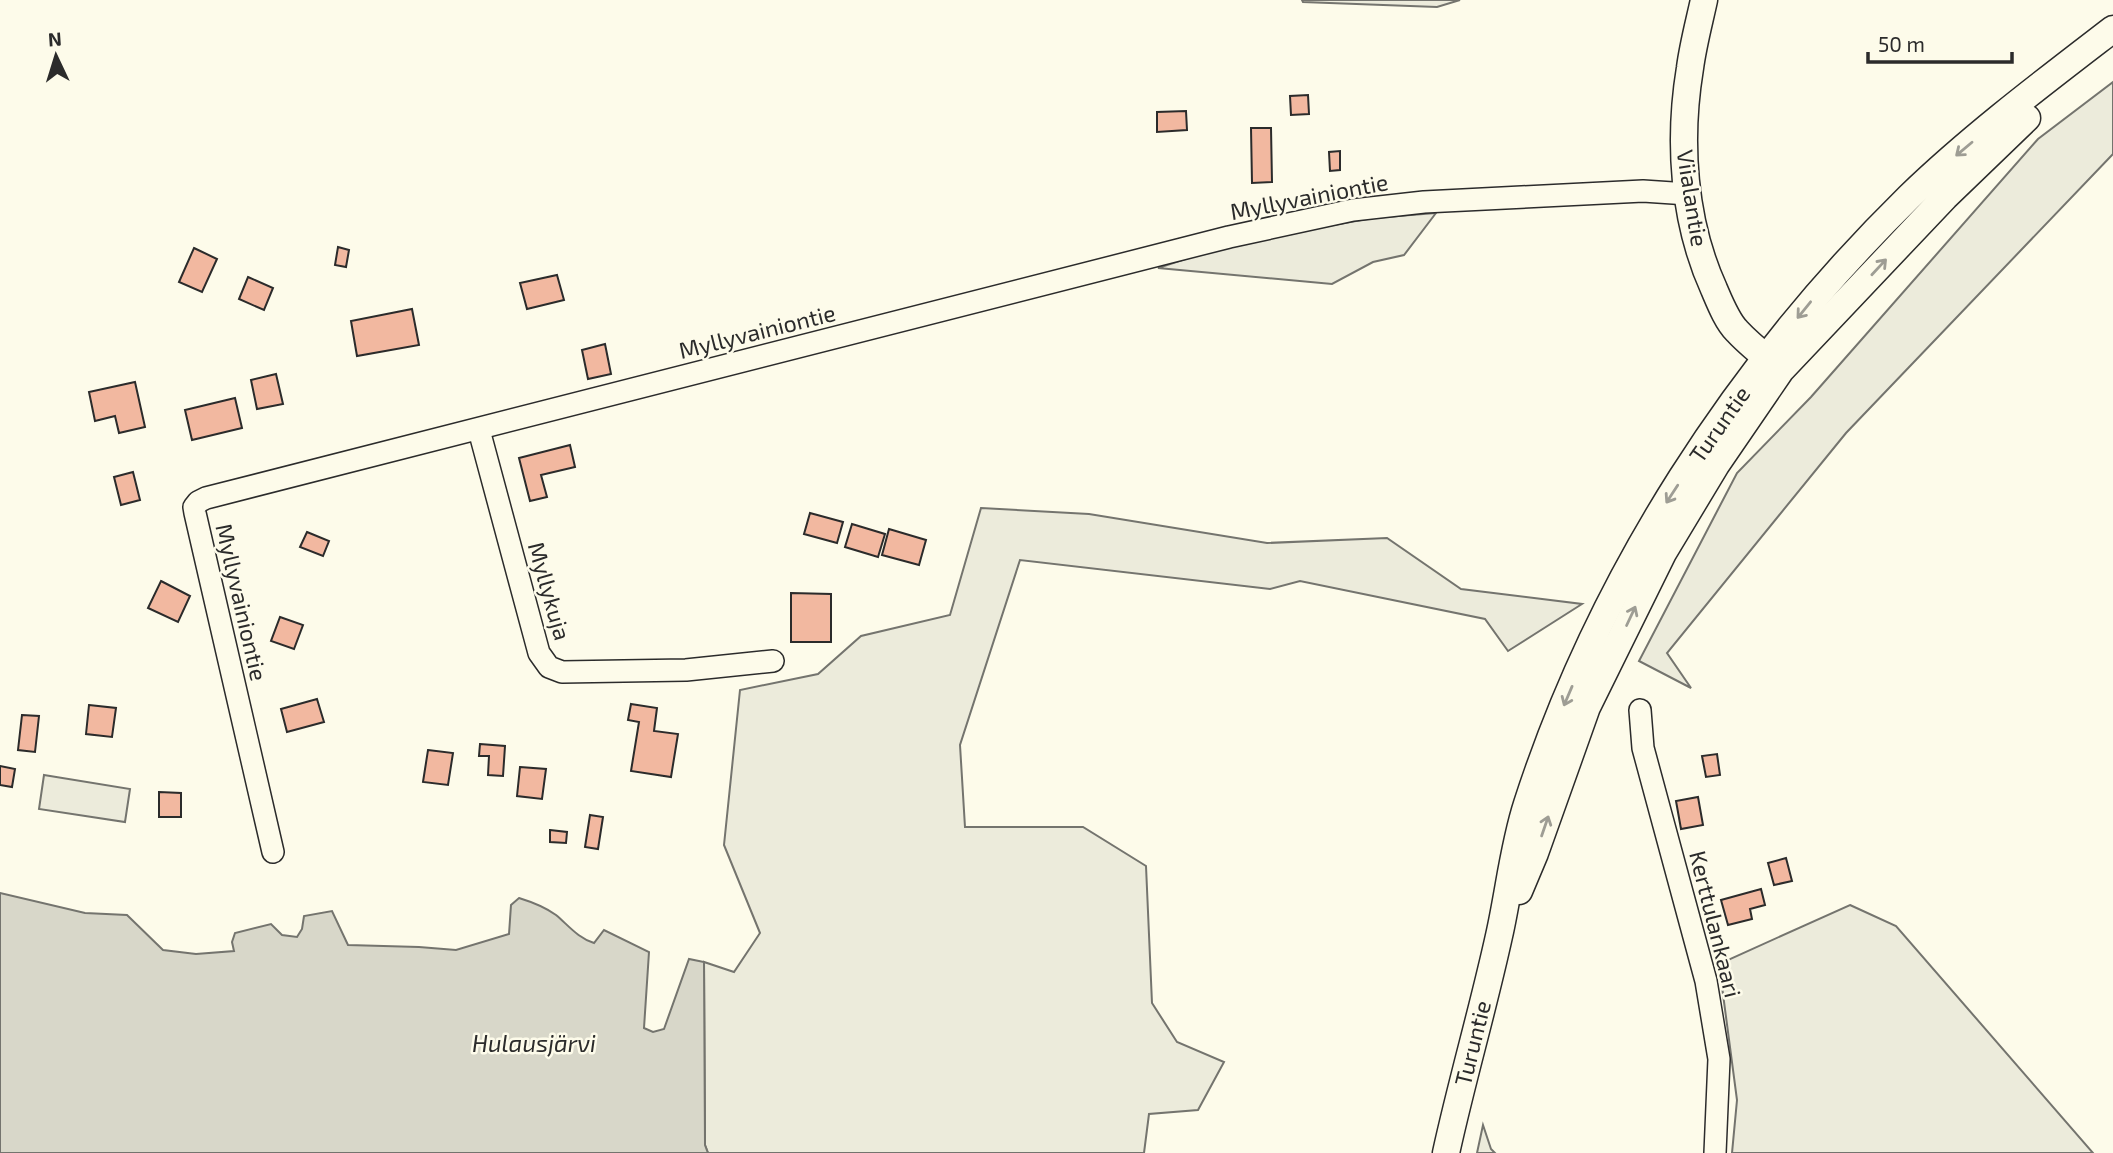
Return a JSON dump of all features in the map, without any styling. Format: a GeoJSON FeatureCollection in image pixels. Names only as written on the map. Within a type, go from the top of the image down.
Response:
{"type":"FeatureCollection","features":[{"type":"Feature","properties":{"kind":"main road","name":"Viialantie"},"geometry":{"type":"LineString","coordinates":[[1704,0],[1690,68],[1684,118],[1683,153],[1688,194],[1703,266],[1717,296],[1736,330],[1774,363]]}},
{"type":"Feature","properties":{"kind":"main road","name":"Turuntie"},"geometry":{"type":"LineString","coordinates":[[1774,363],[1826,282],[1911,195],[2038,87],[2113,29]]}},
{"type":"Feature","properties":{"kind":"main road","name":"Turuntie"},"geometry":{"type":"LineString","coordinates":[[1446,1153],[1500,934],[1511,869],[1526,806],[1558,721],[1603,616],[1650,529],[1707,439],[1774,363],[2003,140],[2113,45]]}},
{"type":"Feature","properties":{"kind":"street","name":"Myllyvainiontie"},"geometry":{"type":"LineString","coordinates":[[273,852],[194,507],[206,498],[1229,237],[1353,210],[1511,196],[1643,191],[1688,194]]}},
{"type":"Feature","properties":{"kind":"street","name":"Myllykuja"},"geometry":{"type":"LineString","coordinates":[[478,429],[539,653],[549,667],[562,672],[686,670],[773,661]]}},
{"type":"Feature","properties":{"kind":"street","name":"Kerttulankaari"},"geometry":{"type":"LineString","coordinates":[[1640,710],[1643,748],[1706,981],[1719,1059],[1715,1153]]}},
{"type":"Feature","properties":{"kind":"shaded area"},"geometry":{"type":"Polygon","coordinates":[[[1302,0],[1460,0],[1437,7],[1302,0]]]}},
{"type":"Feature","properties":{"kind":"shaded area"},"geometry":{"type":"Polygon","coordinates":[[[2113,82],[2113,154],[1846,433],[1667,653],[1691,688],[1639,661],[1737,473],[1811,397],[2038,139],[2113,82]]]}},
{"type":"Feature","properties":{"kind":"shaded area"},"geometry":{"type":"Polygon","coordinates":[[[1436,213],[1404,255],[1373,262],[1332,284],[1158,268],[1216,249],[1305,230],[1373,218],[1436,213]]]}},
{"type":"Feature","properties":{"kind":"shaded area"},"geometry":{"type":"Polygon","coordinates":[[[981,508],[1089,514],[1267,543],[1387,538],[1461,589],[1582,604],[1508,651],[1485,619],[1300,581],[1270,589],[1020,560],[960,745],[965,827],[1083,827],[1146,866],[1152,1003],[1177,1042],[1224,1062],[1198,1110],[1149,1114],[1144,1153],[708,1153],[705,1145],[704,962],[734,972],[760,933],[724,845],[740,690],[818,674],[861,636],[950,615],[981,508]]]}},
{"type":"Feature","properties":{"kind":"shaded area"},"geometry":{"type":"Polygon","coordinates":[[[44,775],[130,789],[125,822],[39,809],[44,775]]]}},
{"type":"Feature","properties":{"kind":"shaded area"},"geometry":{"type":"Polygon","coordinates":[[[1850,905],[1896,926],[2093,1153],[1732,1153],[1737,1100],[1719,964],[1850,905]]]}},
{"type":"Feature","properties":{"kind":"shaded area"},"geometry":{"type":"Polygon","coordinates":[[[1483,1125],[1491,1149],[1495,1153],[1477,1153],[1483,1125]]]}},
{"type":"Feature","properties":{"kind":"water","name":"Hulausjärvi"},"geometry":{"type":"Polygon","coordinates":[[[0,893],[85,913],[127,915],[163,950],[196,954],[234,951],[232,942],[235,933],[271,924],[282,935],[297,937],[302,929],[304,916],[332,911],[348,945],[456,950],[509,934],[511,905],[519,898],[552,912],[588,941],[594,943],[604,930],[649,952],[644,1028],[653,1032],[664,1029],[689,959],[704,962],[705,1145],[708,1153],[0,1153],[0,893]]]}},
{"type":"Feature","properties":{"kind":"building"},"geometry":{"type":"Polygon","coordinates":[[[1308,95],[1309,114],[1291,115],[1290,96],[1308,95]]]}},
{"type":"Feature","properties":{"kind":"building"},"geometry":{"type":"Polygon","coordinates":[[[1186,111],[1187,130],[1157,132],[1157,112],[1186,111]]]}},
{"type":"Feature","properties":{"kind":"building"},"geometry":{"type":"Polygon","coordinates":[[[1251,128],[1271,128],[1272,182],[1252,183],[1251,128]]]}},
{"type":"Feature","properties":{"kind":"building"},"geometry":{"type":"Polygon","coordinates":[[[1340,151],[1340,170],[1330,171],[1329,152],[1340,151]]]}},
{"type":"Feature","properties":{"kind":"building"},"geometry":{"type":"Polygon","coordinates":[[[338,247],[349,250],[346,267],[335,265],[338,247]]]}},
{"type":"Feature","properties":{"kind":"building"},"geometry":{"type":"Polygon","coordinates":[[[194,248],[217,259],[202,292],[179,282],[194,248]]]}},
{"type":"Feature","properties":{"kind":"building"},"geometry":{"type":"Polygon","coordinates":[[[557,275],[564,300],[527,309],[520,283],[557,275]]]}},
{"type":"Feature","properties":{"kind":"building"},"geometry":{"type":"Polygon","coordinates":[[[248,277],[273,288],[264,310],[239,299],[248,277]]]}},
{"type":"Feature","properties":{"kind":"building"},"geometry":{"type":"Polygon","coordinates":[[[412,309],[419,345],[357,356],[351,321],[412,309]]]}},
{"type":"Feature","properties":{"kind":"building"},"geometry":{"type":"Polygon","coordinates":[[[605,344],[611,374],[588,379],[582,350],[605,344]]]}},
{"type":"Feature","properties":{"kind":"building"},"geometry":{"type":"Polygon","coordinates":[[[276,374],[283,404],[257,409],[251,380],[276,374]]]}},
{"type":"Feature","properties":{"kind":"building"},"geometry":{"type":"Polygon","coordinates":[[[135,382],[145,427],[119,433],[115,416],[95,421],[89,392],[135,382]]]}},
{"type":"Feature","properties":{"kind":"building"},"geometry":{"type":"Polygon","coordinates":[[[235,398],[242,428],[192,440],[185,410],[235,398]]]}},
{"type":"Feature","properties":{"kind":"building"},"geometry":{"type":"Polygon","coordinates":[[[570,445],[575,467],[541,475],[547,497],[530,501],[519,458],[570,445]]]}},
{"type":"Feature","properties":{"kind":"building"},"geometry":{"type":"Polygon","coordinates":[[[133,472],[140,500],[121,505],[114,477],[133,472]]]}},
{"type":"Feature","properties":{"kind":"building"},"geometry":{"type":"Polygon","coordinates":[[[810,513],[843,522],[837,543],[804,534],[810,513]]]}},
{"type":"Feature","properties":{"kind":"building"},"geometry":{"type":"Polygon","coordinates":[[[852,524],[885,534],[878,557],[845,547],[852,524]]]}},
{"type":"Feature","properties":{"kind":"building"},"geometry":{"type":"Polygon","coordinates":[[[889,529],[926,540],[919,565],[882,555],[889,529]]]}},
{"type":"Feature","properties":{"kind":"building"},"geometry":{"type":"Polygon","coordinates":[[[307,532],[329,541],[323,556],[300,547],[307,532]]]}},
{"type":"Feature","properties":{"kind":"building"},"geometry":{"type":"Polygon","coordinates":[[[161,581],[190,596],[178,622],[148,608],[161,581]]]}},
{"type":"Feature","properties":{"kind":"building"},"geometry":{"type":"Polygon","coordinates":[[[791,593],[831,594],[831,642],[791,642],[791,593]]]}},
{"type":"Feature","properties":{"kind":"building"},"geometry":{"type":"Polygon","coordinates":[[[280,617],[303,625],[294,649],[271,641],[280,617]]]}},
{"type":"Feature","properties":{"kind":"building"},"geometry":{"type":"Polygon","coordinates":[[[317,699],[324,722],[287,732],[281,709],[317,699]]]}},
{"type":"Feature","properties":{"kind":"building"},"geometry":{"type":"Polygon","coordinates":[[[631,704],[657,708],[654,731],[678,734],[671,777],[631,771],[639,722],[628,720],[631,704]]]}},
{"type":"Feature","properties":{"kind":"building"},"geometry":{"type":"Polygon","coordinates":[[[89,705],[116,708],[112,737],[86,734],[89,705]]]}},
{"type":"Feature","properties":{"kind":"building"},"geometry":{"type":"Polygon","coordinates":[[[22,715],[39,716],[35,752],[18,750],[22,715]]]}},
{"type":"Feature","properties":{"kind":"building"},"geometry":{"type":"Polygon","coordinates":[[[480,744],[505,746],[503,776],[488,775],[489,756],[479,756],[480,744]]]}},
{"type":"Feature","properties":{"kind":"building"},"geometry":{"type":"Polygon","coordinates":[[[428,750],[453,753],[448,785],[423,782],[428,750]]]}},
{"type":"Feature","properties":{"kind":"building"},"geometry":{"type":"Polygon","coordinates":[[[1717,754],[1720,775],[1706,777],[1702,756],[1717,754]]]}},
{"type":"Feature","properties":{"kind":"building"},"geometry":{"type":"Polygon","coordinates":[[[0,766],[15,769],[12,787],[0,785],[0,766]]]}},
{"type":"Feature","properties":{"kind":"building"},"geometry":{"type":"Polygon","coordinates":[[[520,767],[546,769],[542,799],[517,796],[520,767]]]}},
{"type":"Feature","properties":{"kind":"building"},"geometry":{"type":"Polygon","coordinates":[[[159,792],[181,793],[181,817],[159,817],[159,792]]]}},
{"type":"Feature","properties":{"kind":"building"},"geometry":{"type":"Polygon","coordinates":[[[1698,797],[1703,825],[1681,829],[1676,801],[1698,797]]]}},
{"type":"Feature","properties":{"kind":"building"},"geometry":{"type":"Polygon","coordinates":[[[590,815],[603,817],[598,849],[585,847],[590,815]]]}},
{"type":"Feature","properties":{"kind":"building"},"geometry":{"type":"Polygon","coordinates":[[[550,830],[567,832],[566,843],[550,842],[550,830]]]}},
{"type":"Feature","properties":{"kind":"building"},"geometry":{"type":"Polygon","coordinates":[[[1786,858],[1792,881],[1774,885],[1768,863],[1786,858]]]}},
{"type":"Feature","properties":{"kind":"building"},"geometry":{"type":"Polygon","coordinates":[[[1761,889],[1765,905],[1750,909],[1752,919],[1728,925],[1721,900],[1761,889]]]}}]}
